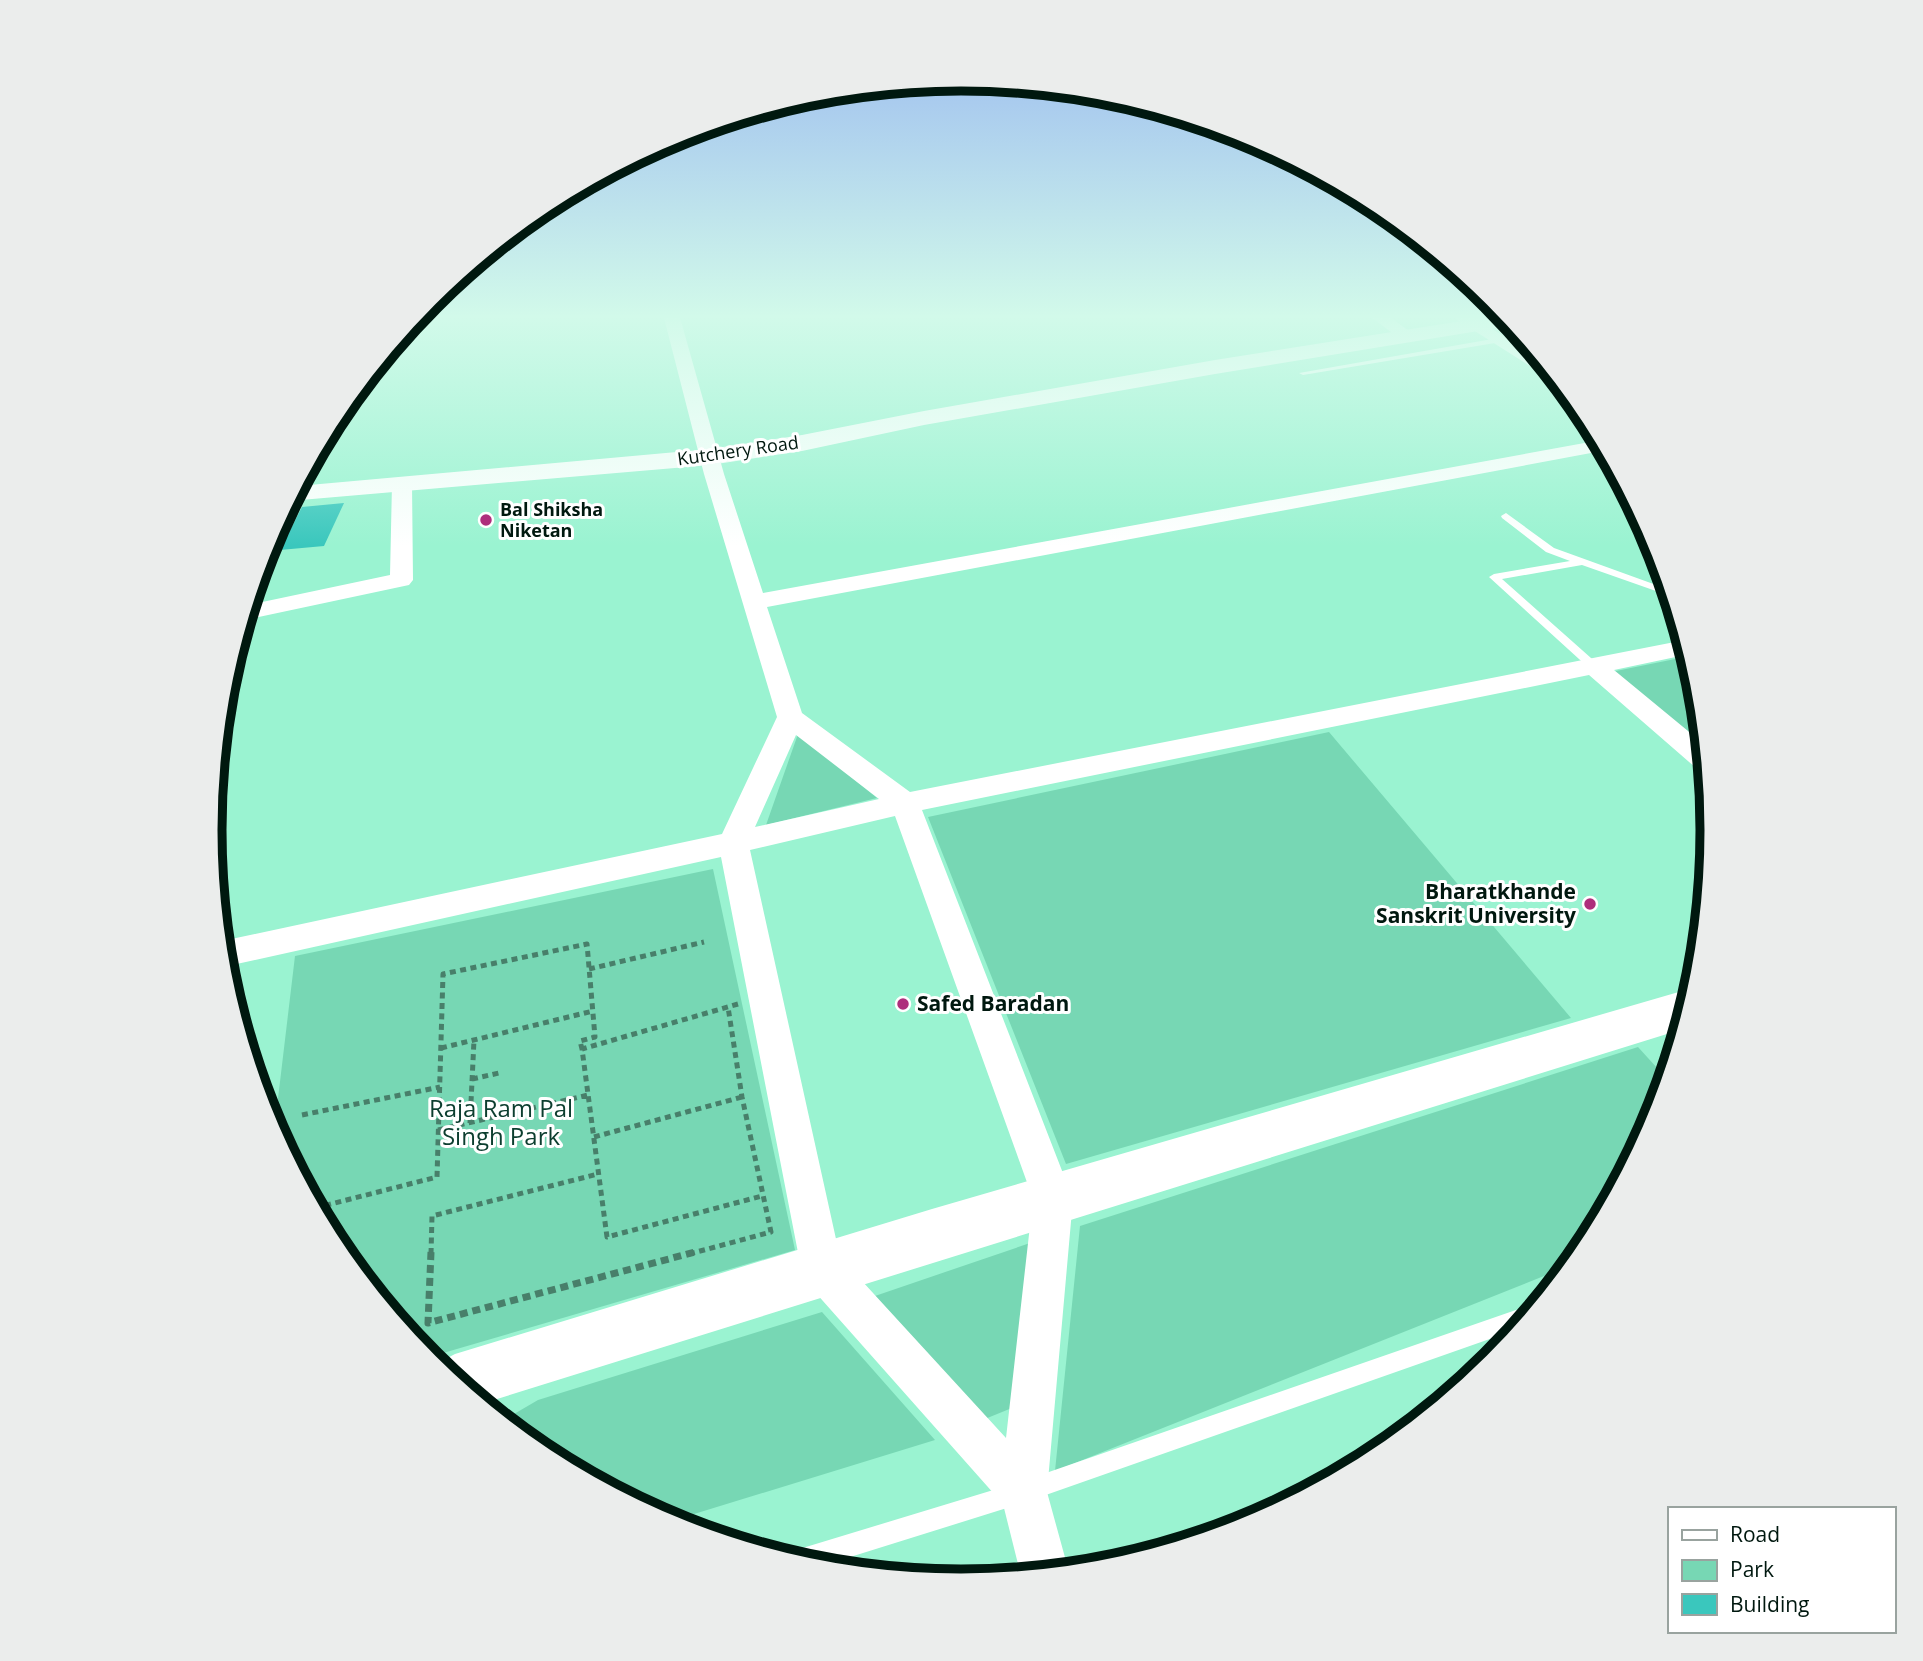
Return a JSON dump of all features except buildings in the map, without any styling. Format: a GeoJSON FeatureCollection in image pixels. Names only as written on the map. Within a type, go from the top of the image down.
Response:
{"type":"FeatureCollection","features":[{"type":"Feature","properties":{"kind":"street"},"geometry":{"type":"LineString","coordinates":[[692,392],[790,717],[905,803],[1053,1199],[1023,1492],[1043,1565]]}},
{"type":"Feature","properties":{"kind":"street","name":"Kutchery Road"},"geometry":{"type":"LineString","coordinates":[[303,493],[710,457],[802,443],[1074,392]]}},
{"type":"Feature","properties":{"kind":"street"},"geometry":{"type":"LineString","coordinates":[[754,602],[1593,447]]}},
{"type":"Feature","properties":{"kind":"street"},"geometry":{"type":"LineString","coordinates":[[256,611],[401,580],[402,484]]}},
{"type":"Feature","properties":{"kind":"street"},"geometry":{"type":"LineString","coordinates":[[232,952],[905,803],[1678,649]]}},
{"type":"Feature","properties":{"kind":"street"},"geometry":{"type":"LineString","coordinates":[[1594,666],[1697,753]]}},
{"type":"Feature","properties":{"kind":"street"},"geometry":{"type":"LineString","coordinates":[[790,717],[733,843],[822,1268],[1023,1492]]}},
{"type":"Feature","properties":{"kind":"street"},"geometry":{"type":"LineString","coordinates":[[467,1379],[822,1268],[1678,1012]]}},
{"type":"Feature","properties":{"kind":"lane"},"geometry":{"type":"LineString","coordinates":[[1506,516],[1550,550],[1661,590]]}},
{"type":"Feature","properties":{"kind":"lane"},"geometry":{"type":"LineString","coordinates":[[1583,562],[1494,577],[1594,666]]}},
{"type":"Feature","properties":{"kind":"lane"},"geometry":{"type":"LineString","coordinates":[[816,1556],[1023,1492],[1515,1320]]}},
{"type":"Feature","properties":{"kind":"path"},"geometry":{"type":"LineString","coordinates":[[589,969],[704,942]]}},
{"type":"Feature","properties":{"kind":"path"},"geometry":{"type":"LineString","coordinates":[[325,1206],[437,1177],[443,974],[587,944],[595,1037],[580,1041],[607,1237],[762,1196]]}},
{"type":"Feature","properties":{"kind":"path"},"geometry":{"type":"LineString","coordinates":[[582,1049],[742,1003]]}},
{"type":"Feature","properties":{"kind":"path"},"geometry":{"type":"LineString","coordinates":[[598,1174],[432,1216],[428,1323],[771,1232],[742,1097],[728,1007]]}},
{"type":"Feature","properties":{"kind":"path"},"geometry":{"type":"LineString","coordinates":[[441,1048],[593,1011]]}},
{"type":"Feature","properties":{"kind":"path"},"geometry":{"type":"LineString","coordinates":[[470,1123],[474,1040]]}},
{"type":"Feature","properties":{"kind":"path"},"geometry":{"type":"LineString","coordinates":[[472,1079],[499,1073]]}},
{"type":"Feature","properties":{"kind":"path"},"geometry":{"type":"LineString","coordinates":[[302,1115],[440,1087]]}},
{"type":"Feature","properties":{"kind":"path"},"geometry":{"type":"LineString","coordinates":[[438,1130],[588,1095]]}},
{"type":"Feature","properties":{"kind":"path"},"geometry":{"type":"LineString","coordinates":[[594,1138],[742,1097]]}},
{"type":"Feature","properties":{"kind":"green space"},"geometry":{"type":"Polygon","coordinates":[[[1680,658],[1697,756],[1606,673],[1680,658]]]}},
{"type":"Feature","properties":{"kind":"green space"},"geometry":{"type":"Polygon","coordinates":[[[1329,732],[1571,1018],[1066,1164],[928,817],[1329,732]]]}},
{"type":"Feature","properties":{"kind":"green space"},"geometry":{"type":"Polygon","coordinates":[[[798,734],[877,798],[766,825],[798,734]]]}},
{"type":"Feature","properties":{"kind":"green space","name":"Raja Ram Pal Singh Park"},"geometry":{"type":"Polygon","coordinates":[[[713,869],[795,1250],[440,1354],[375,1281],[347,1241],[298,1158],[277,1110],[295,956],[713,869]]]}},
{"type":"Feature","properties":{"kind":"green space"},"geometry":{"type":"Polygon","coordinates":[[[1638,1047],[1661,1072],[1625,1158],[1602,1200],[1554,1272],[1055,1471],[1080,1226],[1638,1047]]]}},
{"type":"Feature","properties":{"kind":"green space"},"geometry":{"type":"Polygon","coordinates":[[[1033,1242],[1019,1405],[980,1421],[875,1296],[1033,1242]]]}},
{"type":"Feature","properties":{"kind":"green space"},"geometry":{"type":"Polygon","coordinates":[[[822,1312],[935,1440],[686,1517],[634,1494],[592,1471],[510,1416],[538,1400],[822,1312]]]}},
{"type":"Feature","properties":{"kind":"place","name":"Bal Shiksha Niketan"},"geometry":{"type":"Point","coordinates":[486,520]}},
{"type":"Feature","properties":{"kind":"place","name":"Bharatkhande Sanskrit University"},"geometry":{"type":"Point","coordinates":[1590,904]}},
{"type":"Feature","properties":{"kind":"place","name":"Safed Baradan"},"geometry":{"type":"Point","coordinates":[903,1004]}}]}
